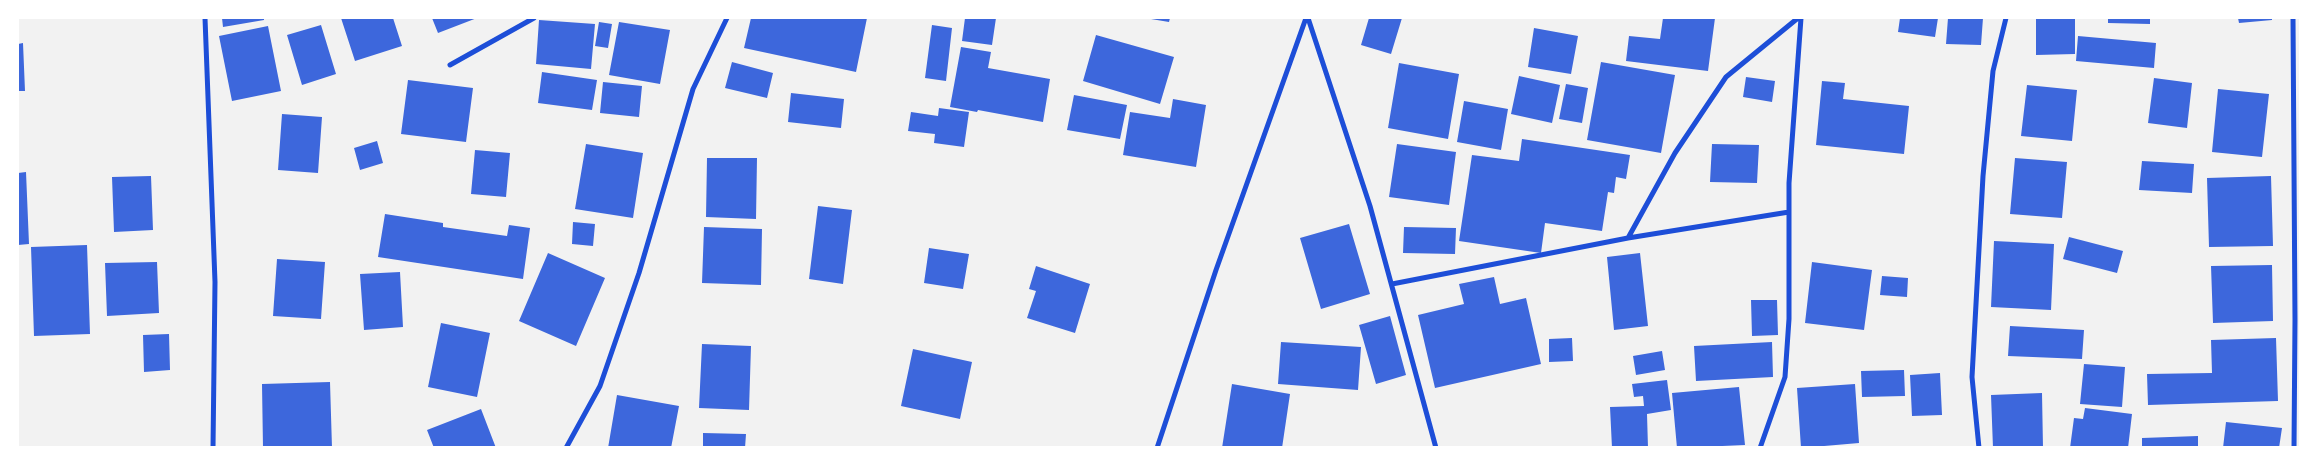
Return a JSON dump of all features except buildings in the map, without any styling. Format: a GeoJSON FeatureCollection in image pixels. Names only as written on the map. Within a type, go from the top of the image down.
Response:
{"type":"FeatureCollection","features":[{"type":"Feature","properties":{"kind":"street"},"geometry":{"type":"LineString","coordinates":[[205,18],[215,282],[212,448]]}},
{"type":"Feature","properties":{"kind":"street"},"geometry":{"type":"LineString","coordinates":[[450,64],[534,18]]}},
{"type":"Feature","properties":{"kind":"street"},"geometry":{"type":"LineString","coordinates":[[566,448],[600,386],[639,273],[693,89],[727,18]]}},
{"type":"Feature","properties":{"kind":"street"},"geometry":{"type":"LineString","coordinates":[[1307,18],[1370,206],[1436,448]]}},
{"type":"Feature","properties":{"kind":"street"},"geometry":{"type":"LineString","coordinates":[[1157,448],[1216,270],[1307,18]]}},
{"type":"Feature","properties":{"kind":"street"},"geometry":{"type":"LineString","coordinates":[[1628,238],[1675,153],[1726,77],[1800,18]]}},
{"type":"Feature","properties":{"kind":"street"},"geometry":{"type":"LineString","coordinates":[[1760,448],[1785,377],[1789,319],[1789,183],[1800,18]]}},
{"type":"Feature","properties":{"kind":"street"},"geometry":{"type":"LineString","coordinates":[[1979,448],[1972,377],[1983,176],[1993,71],[2006,18]]}},
{"type":"Feature","properties":{"kind":"street"},"geometry":{"type":"LineString","coordinates":[[2293,18],[2294,448]]}},
{"type":"Feature","properties":{"kind":"street"},"geometry":{"type":"LineString","coordinates":[[1392,284],[1628,238],[1790,212]]}}]}
